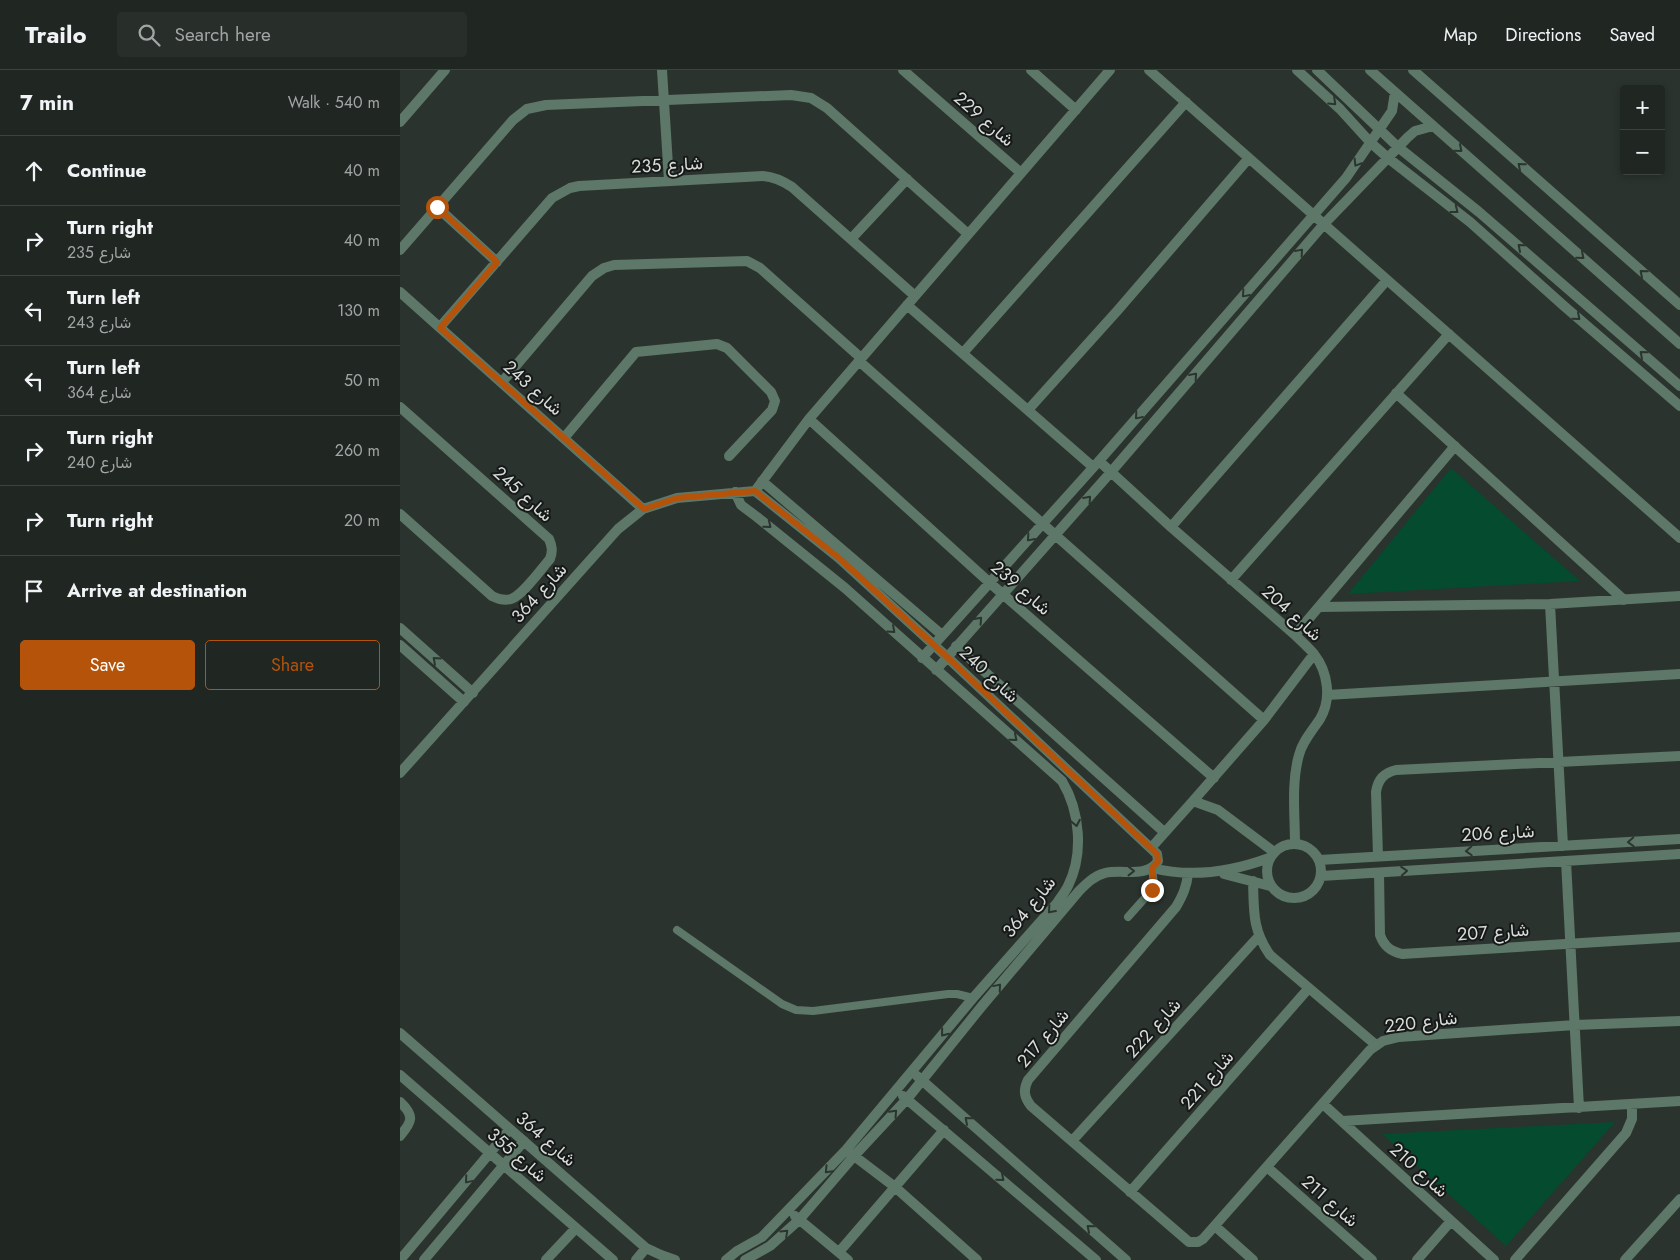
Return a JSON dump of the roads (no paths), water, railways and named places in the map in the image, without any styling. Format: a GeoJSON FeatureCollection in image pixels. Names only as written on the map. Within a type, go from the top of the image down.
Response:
{"type":"FeatureCollection","features":[{"type":"Feature","properties":{"kind":"street"},"geometry":{"type":"LineString","coordinates":[[400,122],[444,70]]}},
{"type":"Feature","properties":{"kind":"street"},"geometry":{"type":"LineString","coordinates":[[662,70],[670,181]]}},
{"type":"Feature","properties":{"kind":"street","name":"شارع 229"},"geometry":{"type":"LineString","coordinates":[[903,70],[1021,173]]}},
{"type":"Feature","properties":{"kind":"street"},"geometry":{"type":"LineString","coordinates":[[1031,70],[1076,110]]}},
{"type":"Feature","properties":{"kind":"street"},"geometry":{"type":"LineString","coordinates":[[755,491],[809,419],[1110,70]]}},
{"type":"Feature","properties":{"kind":"street"},"geometry":{"type":"LineString","coordinates":[[1149,70],[1680,538]]}},
{"type":"Feature","properties":{"kind":"street"},"geometry":{"type":"LineString","coordinates":[[1297,70],[1340,109],[1370,142],[1388,158],[1470,222],[1680,406]]}},
{"type":"Feature","properties":{"kind":"street"},"geometry":{"type":"LineString","coordinates":[[1317,70],[1398,147],[1487,218],[1680,386]]}},
{"type":"Feature","properties":{"kind":"street"},"geometry":{"type":"LineString","coordinates":[[1370,70],[1680,344]]}},
{"type":"Feature","properties":{"kind":"street"},"geometry":{"type":"LineString","coordinates":[[1413,70],[1680,305]]}},
{"type":"Feature","properties":{"kind":"street"},"geometry":{"type":"LineString","coordinates":[[922,658],[1096,464],[1346,178],[1392,111],[1395,102],[1395,92]]}},
{"type":"Feature","properties":{"kind":"street"},"geometry":{"type":"LineString","coordinates":[[400,250],[513,120],[527,109],[546,105],[791,94],[811,98],[827,108],[968,234]]}},
{"type":"Feature","properties":{"kind":"street"},"geometry":{"type":"LineString","coordinates":[[963,353],[1186,102]]}},
{"type":"Feature","properties":{"kind":"street"},"geometry":{"type":"LineString","coordinates":[[936,670],[946,656],[1111,472],[1324,224],[1415,131],[1433,126]]}},
{"type":"Feature","properties":{"kind":"street"},"geometry":{"type":"LineString","coordinates":[[1028,410],[1118,310],[1249,158]]}},
{"type":"Feature","properties":{"kind":"street","name":"شارع 235"},"geometry":{"type":"LineString","coordinates":[[440,328],[552,198],[560,192],[579,186],[763,176],[774,177],[792,187],[915,296]]}},
{"type":"Feature","properties":{"kind":"street"},"geometry":{"type":"LineString","coordinates":[[851,239],[907,179]]}},
{"type":"Feature","properties":{"kind":"street"},"geometry":{"type":"LineString","coordinates":[[437,207],[497,262]]}},
{"type":"Feature","properties":{"kind":"street"},"geometry":{"type":"LineString","coordinates":[[502,382],[597,271],[614,264],[740,260],[753,264],[1042,524],[1264,720]]}},
{"type":"Feature","properties":{"kind":"street"},"geometry":{"type":"LineString","coordinates":[[1171,527],[1387,280]]}},
{"type":"Feature","properties":{"kind":"street","name":"شارع 243"},"geometry":{"type":"LineString","coordinates":[[400,292],[644,509]]}},
{"type":"Feature","properties":{"kind":"street","name":"شارع 204"},"geometry":{"type":"LineString","coordinates":[[907,305],[1028,410],[1096,464],[1111,472],[1314,654],[1323,668],[1328,695],[1321,717],[1304,742],[1296,764],[1295,844]]}},
{"type":"Feature","properties":{"kind":"street"},"geometry":{"type":"LineString","coordinates":[[1231,580],[1449,334]]}},
{"type":"Feature","properties":{"kind":"street"},"geometry":{"type":"LineString","coordinates":[[564,438],[636,352],[717,344],[727,348],[771,392],[775,401],[772,410],[729,456]]}},
{"type":"Feature","properties":{"kind":"street"},"geometry":{"type":"LineString","coordinates":[[1396,393],[1624,600]]}},
{"type":"Feature","properties":{"kind":"street","name":"شارع 245"},"geometry":{"type":"LineString","coordinates":[[400,407],[548,539],[551,543],[552,554],[550,559],[517,596],[511,599],[498,599],[492,596],[400,514]]}},
{"type":"Feature","properties":{"kind":"street","name":"شارع 239"},"geometry":{"type":"LineString","coordinates":[[809,419],[990,583],[1214,778]]}},
{"type":"Feature","properties":{"kind":"street"},"geometry":{"type":"LineString","coordinates":[[1295,635],[1455,446]]}},
{"type":"Feature","properties":{"kind":"street"},"geometry":{"type":"LineString","coordinates":[[762,481],[942,635]]}},
{"type":"Feature","properties":{"kind":"street","name":"شارع 364"},"geometry":{"type":"LineString","coordinates":[[400,773],[618,529],[644,509],[677,498],[755,491]]}},
{"type":"Feature","properties":{"kind":"street","name":"شارع 240"},"geometry":{"type":"LineString","coordinates":[[755,491],[839,558],[1154,851]]}},
{"type":"Feature","properties":{"kind":"street","name":"شارع 364"},"geometry":{"type":"LineString","coordinates":[[735,492],[741,505],[845,588],[1062,781],[1069,792],[1078,829],[1078,853],[1075,868],[1068,886],[1057,903],[973,998],[896,1091],[799,1220],[770,1246],[745,1260]]}},
{"type":"Feature","properties":{"kind":"street"},"geometry":{"type":"LineString","coordinates":[[1320,607],[1550,604],[1680,596]]}},
{"type":"Feature","properties":{"kind":"street"},"geometry":{"type":"LineString","coordinates":[[1550,604],[1563,846]]}},
{"type":"Feature","properties":{"kind":"street"},"geometry":{"type":"LineString","coordinates":[[400,628],[473,693]]}},
{"type":"Feature","properties":{"kind":"street"},"geometry":{"type":"LineString","coordinates":[[400,645],[464,702]]}},
{"type":"Feature","properties":{"kind":"street"},"geometry":{"type":"LineString","coordinates":[[956,646],[1164,832]]}},
{"type":"Feature","properties":{"kind":"street"},"geometry":{"type":"LineString","coordinates":[[1270,886],[1218,873],[1170,873],[1152,868],[1158,861],[1154,851],[1164,832],[1264,720],[1314,654]]}},
{"type":"Feature","properties":{"kind":"street"},"geometry":{"type":"LineString","coordinates":[[1328,695],[1680,674]]}},
{"type":"Feature","properties":{"kind":"street"},"geometry":{"type":"LineString","coordinates":[[1378,856],[1376,792],[1377,784],[1388,772],[1396,770],[1680,756]]}},
{"type":"Feature","properties":{"kind":"street"},"geometry":{"type":"LineString","coordinates":[[1193,801],[1218,810],[1272,855]]}},
{"type":"Feature","properties":{"kind":"street","name":"شارع 206"},"geometry":{"type":"LineString","coordinates":[[1319,860],[1680,839]]}},
{"type":"Feature","properties":{"kind":"street"},"geometry":{"type":"LineString","coordinates":[[1218,873],[1235,869],[1272,855],[1282,846],[1295,844],[1306,846],[1319,860],[1321,876],[1318,885],[1304,897],[1294,899],[1277,893],[1270,886],[1267,877],[1266,868],[1272,855]]}},
{"type":"Feature","properties":{"kind":"street","name":"شارع 206"},"geometry":{"type":"LineString","coordinates":[[1321,876],[1680,854]]}},
{"type":"Feature","properties":{"kind":"street"},"geometry":{"type":"LineString","coordinates":[[1566,861],[1580,1108]]}},
{"type":"Feature","properties":{"kind":"street","name":"شارع 364"},"geometry":{"type":"LineString","coordinates":[[726,1260],[737,1251],[762,1237],[907,1099],[1079,891],[1093,878],[1105,873],[1146,871],[1152,868]]}},
{"type":"Feature","properties":{"kind":"street","name":"شارع 217"},"geometry":{"type":"LineString","coordinates":[[1188,873],[1187,885],[1176,907],[1028,1080],[1024,1093],[1026,1100],[1031,1106],[1185,1239],[1194,1242]]}},
{"type":"Feature","properties":{"kind":"street","name":"شارع 207"},"geometry":{"type":"LineString","coordinates":[[1379,873],[1380,935],[1388,948],[1402,954],[1680,937]]}},
{"type":"Feature","properties":{"kind":"street"},"geometry":{"type":"LineString","coordinates":[[1253,881],[1254,914],[1258,936],[1270,955],[1376,1045]]}},
{"type":"Feature","properties":{"kind":"street","name":"شارع 222"},"geometry":{"type":"LineString","coordinates":[[1072,1141],[1258,936]]}},
{"type":"Feature","properties":{"kind":"street","name":"شارع 221"},"geometry":{"type":"LineString","coordinates":[[1130,1192],[1308,989]]}},
{"type":"Feature","properties":{"kind":"street","name":"شارع 220"},"geometry":{"type":"LineString","coordinates":[[1194,1242],[1203,1239],[1376,1045],[1384,1041],[1399,1037],[1680,1020]]}},
{"type":"Feature","properties":{"kind":"street","name":"شارع 364"},"geometry":{"type":"LineString","coordinates":[[400,1033],[646,1248],[661,1256],[675,1260]]}},
{"type":"Feature","properties":{"kind":"street"},"geometry":{"type":"LineString","coordinates":[[912,1072],[1126,1260]]}},
{"type":"Feature","properties":{"kind":"street","name":"شارع 355"},"geometry":{"type":"LineString","coordinates":[[400,1075],[613,1260]]}},
{"type":"Feature","properties":{"kind":"street"},"geometry":{"type":"LineString","coordinates":[[896,1091],[1096,1260]]}},
{"type":"Feature","properties":{"kind":"street"},"geometry":{"type":"LineString","coordinates":[[1342,1121],[1680,1101]]}},
{"type":"Feature","properties":{"kind":"street"},"geometry":{"type":"LineString","coordinates":[[400,1102],[408,1110],[411,1117],[408,1127],[400,1136]]}},
{"type":"Feature","properties":{"kind":"street","name":"شارع 210"},"geometry":{"type":"LineString","coordinates":[[1323,1104],[1494,1260]]}},
{"type":"Feature","properties":{"kind":"street"},"geometry":{"type":"LineString","coordinates":[[1515,1260],[1626,1133],[1632,1118],[1632,1105]]}},
{"type":"Feature","properties":{"kind":"street"},"geometry":{"type":"LineString","coordinates":[[400,1260],[510,1129]]}},
{"type":"Feature","properties":{"kind":"street"},"geometry":{"type":"LineString","coordinates":[[840,1252],[944,1130]]}},
{"type":"Feature","properties":{"kind":"street"},"geometry":{"type":"LineString","coordinates":[[424,1260],[524,1141]]}},
{"type":"Feature","properties":{"kind":"street"},"geometry":{"type":"LineString","coordinates":[[850,1153],[895,1187],[977,1260]]}},
{"type":"Feature","properties":{"kind":"street","name":"شارع 211"},"geometry":{"type":"LineString","coordinates":[[1267,1167],[1372,1260]]}},
{"type":"Feature","properties":{"kind":"street"},"geometry":{"type":"LineString","coordinates":[[1625,1260],[1680,1199]]}},
{"type":"Feature","properties":{"kind":"street"},"geometry":{"type":"LineString","coordinates":[[789,1211],[848,1260]]}},
{"type":"Feature","properties":{"kind":"street"},"geometry":{"type":"LineString","coordinates":[[1417,1260],[1451,1220]]}},
{"type":"Feature","properties":{"kind":"street"},"geometry":{"type":"LineString","coordinates":[[1215,1226],[1253,1260]]}},
{"type":"Feature","properties":{"kind":"street"},"geometry":{"type":"LineString","coordinates":[[546,1260],[576,1228]]}},
{"type":"Feature","properties":{"kind":"street"},"geometry":{"type":"LineString","coordinates":[[636,1260],[646,1248]]}},
{"type":"Feature","properties":{"kind":"lane"},"geometry":{"type":"LineString","coordinates":[[1128,917],[1152,890],[1154,884],[1152,868]]}},
{"type":"Feature","properties":{"kind":"lane"},"geometry":{"type":"LineString","coordinates":[[677,930],[782,1004],[796,1010],[813,1011],[948,994],[973,998]]}}]}
